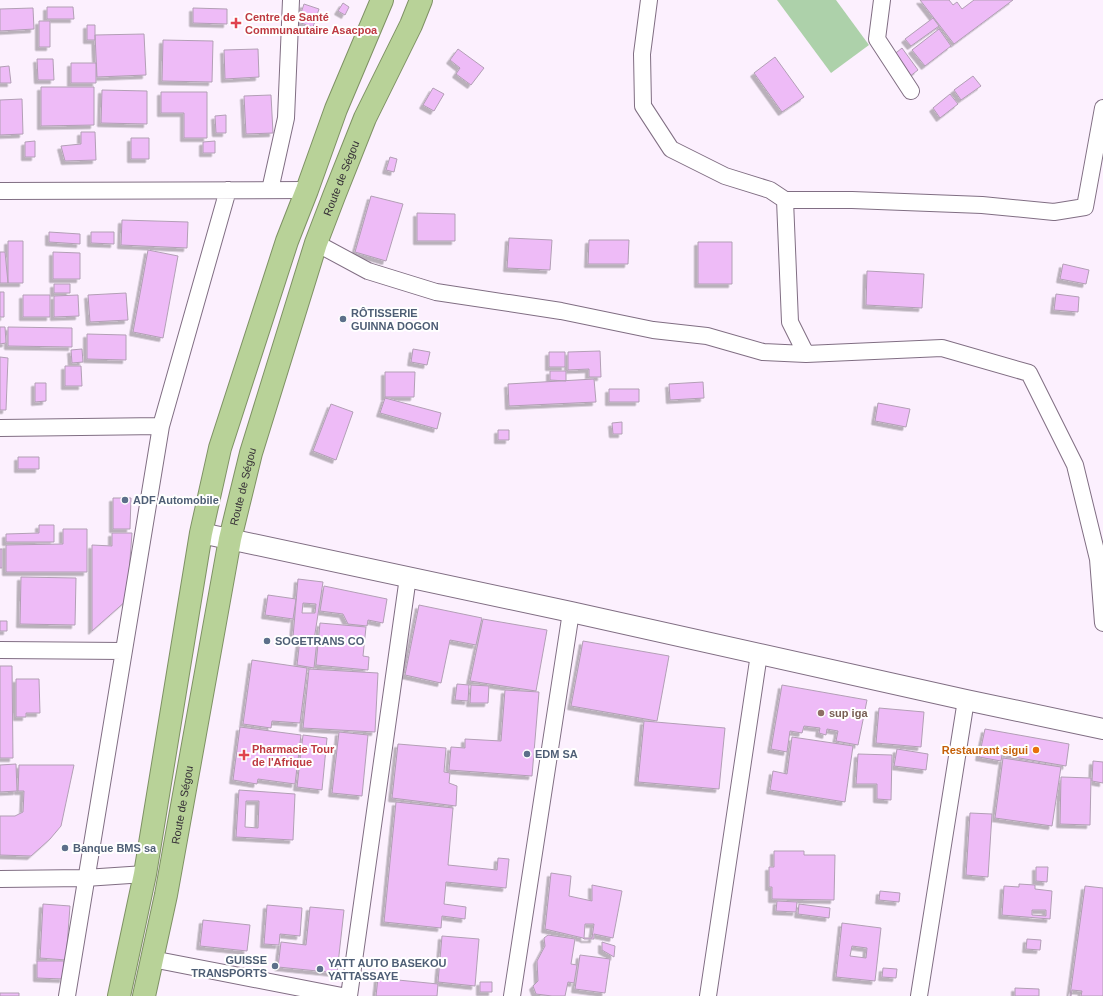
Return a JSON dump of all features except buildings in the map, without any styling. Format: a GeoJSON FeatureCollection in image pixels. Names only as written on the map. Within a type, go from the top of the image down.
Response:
{"type":"FeatureCollection","features":[{"type":"Feature","properties":{"kind":"highway"},"geometry":{"type":"LineString","coordinates":[[119,996],[145,874],[201,533],[220,448],[287,241],[336,109],[382,0]]}},
{"type":"Feature","properties":{"kind":"highway","name":"Route de Ségou"},"geometry":{"type":"LineString","coordinates":[[144,996],[166,895],[230,539],[250,453],[316,243],[365,118],[411,24],[421,0]]}},
{"type":"Feature","properties":{"kind":"street"},"geometry":{"type":"LineString","coordinates":[[270,190],[286,118],[291,0]]}},
{"type":"Feature","properties":{"kind":"street"},"geometry":{"type":"LineString","coordinates":[[649,0],[642,54],[643,106],[671,149],[725,176],[770,190],[785,200],[852,200],[982,205],[1054,212],[1085,207],[1103,108]]}},
{"type":"Feature","properties":{"kind":"street"},"geometry":{"type":"LineString","coordinates":[[882,0],[877,39],[911,91]]}},
{"type":"Feature","properties":{"kind":"street"},"geometry":{"type":"LineString","coordinates":[[67,996],[85,878],[161,426],[228,190]]}},
{"type":"Feature","properties":{"kind":"street"},"geometry":{"type":"LineString","coordinates":[[0,191],[307,190]]}},
{"type":"Feature","properties":{"kind":"street"},"geometry":{"type":"LineString","coordinates":[[785,200],[790,322],[806,354]]}},
{"type":"Feature","properties":{"kind":"street"},"geometry":{"type":"LineString","coordinates":[[316,243],[368,271],[436,292],[561,312],[653,330],[707,336],[763,352],[806,354],[942,348],[1029,373],[1075,465],[1098,559],[1103,623]]}},
{"type":"Feature","properties":{"kind":"street"},"geometry":{"type":"LineString","coordinates":[[0,428],[161,426]]}},
{"type":"Feature","properties":{"kind":"street"},"geometry":{"type":"LineString","coordinates":[[201,533],[571,612],[966,700],[1103,728]]}},
{"type":"Feature","properties":{"kind":"street"},"geometry":{"type":"LineString","coordinates":[[349,996],[408,577]]}},
{"type":"Feature","properties":{"kind":"street"},"geometry":{"type":"LineString","coordinates":[[512,996],[571,612]]}},
{"type":"Feature","properties":{"kind":"street"},"geometry":{"type":"LineString","coordinates":[[0,650],[123,651]]}},
{"type":"Feature","properties":{"kind":"street"},"geometry":{"type":"LineString","coordinates":[[708,996],[759,654]]}},
{"type":"Feature","properties":{"kind":"street"},"geometry":{"type":"LineString","coordinates":[[919,996],[966,700]]}},
{"type":"Feature","properties":{"kind":"street"},"geometry":{"type":"LineString","coordinates":[[0,878],[85,878],[145,874]]}},
{"type":"Feature","properties":{"kind":"street"},"geometry":{"type":"LineString","coordinates":[[152,959],[342,996]]}},
{"type":"Feature","properties":{"kind":"green space"},"geometry":{"type":"Polygon","coordinates":[[[777,0],[836,0],[869,45],[831,73],[777,0]]]}},
{"type":"Feature","properties":{"kind":"place","name":"Centre de Santé Communautaire Asacpoa"},"geometry":{"type":"Point","coordinates":[236,23]}},
{"type":"Feature","properties":{"kind":"place","name":"RÔTISSERIE GUINNA DOGON"},"geometry":{"type":"Point","coordinates":[343,319]}},
{"type":"Feature","properties":{"kind":"place","name":"ADF Automobile"},"geometry":{"type":"Point","coordinates":[125,500]}},
{"type":"Feature","properties":{"kind":"place","name":"SOGETRANS CO"},"geometry":{"type":"Point","coordinates":[267,641]}},
{"type":"Feature","properties":{"kind":"place","name":"sup iga"},"geometry":{"type":"Point","coordinates":[821,713]}},
{"type":"Feature","properties":{"kind":"place","name":"Restaurant sigui"},"geometry":{"type":"Point","coordinates":[1036,750]}},
{"type":"Feature","properties":{"kind":"place","name":"EDM SA"},"geometry":{"type":"Point","coordinates":[527,754]}},
{"type":"Feature","properties":{"kind":"place","name":"Pharmacie Tour de l'Afrique"},"geometry":{"type":"Point","coordinates":[244,755]}},
{"type":"Feature","properties":{"kind":"place","name":"Banque BMS sa"},"geometry":{"type":"Point","coordinates":[65,848]}},
{"type":"Feature","properties":{"kind":"place","name":"GUISSE TRANSPORTS"},"geometry":{"type":"Point","coordinates":[275,966]}},
{"type":"Feature","properties":{"kind":"place","name":"YATT AUTO BASEKOU YATTASSAYE"},"geometry":{"type":"Point","coordinates":[320,969]}}]}
